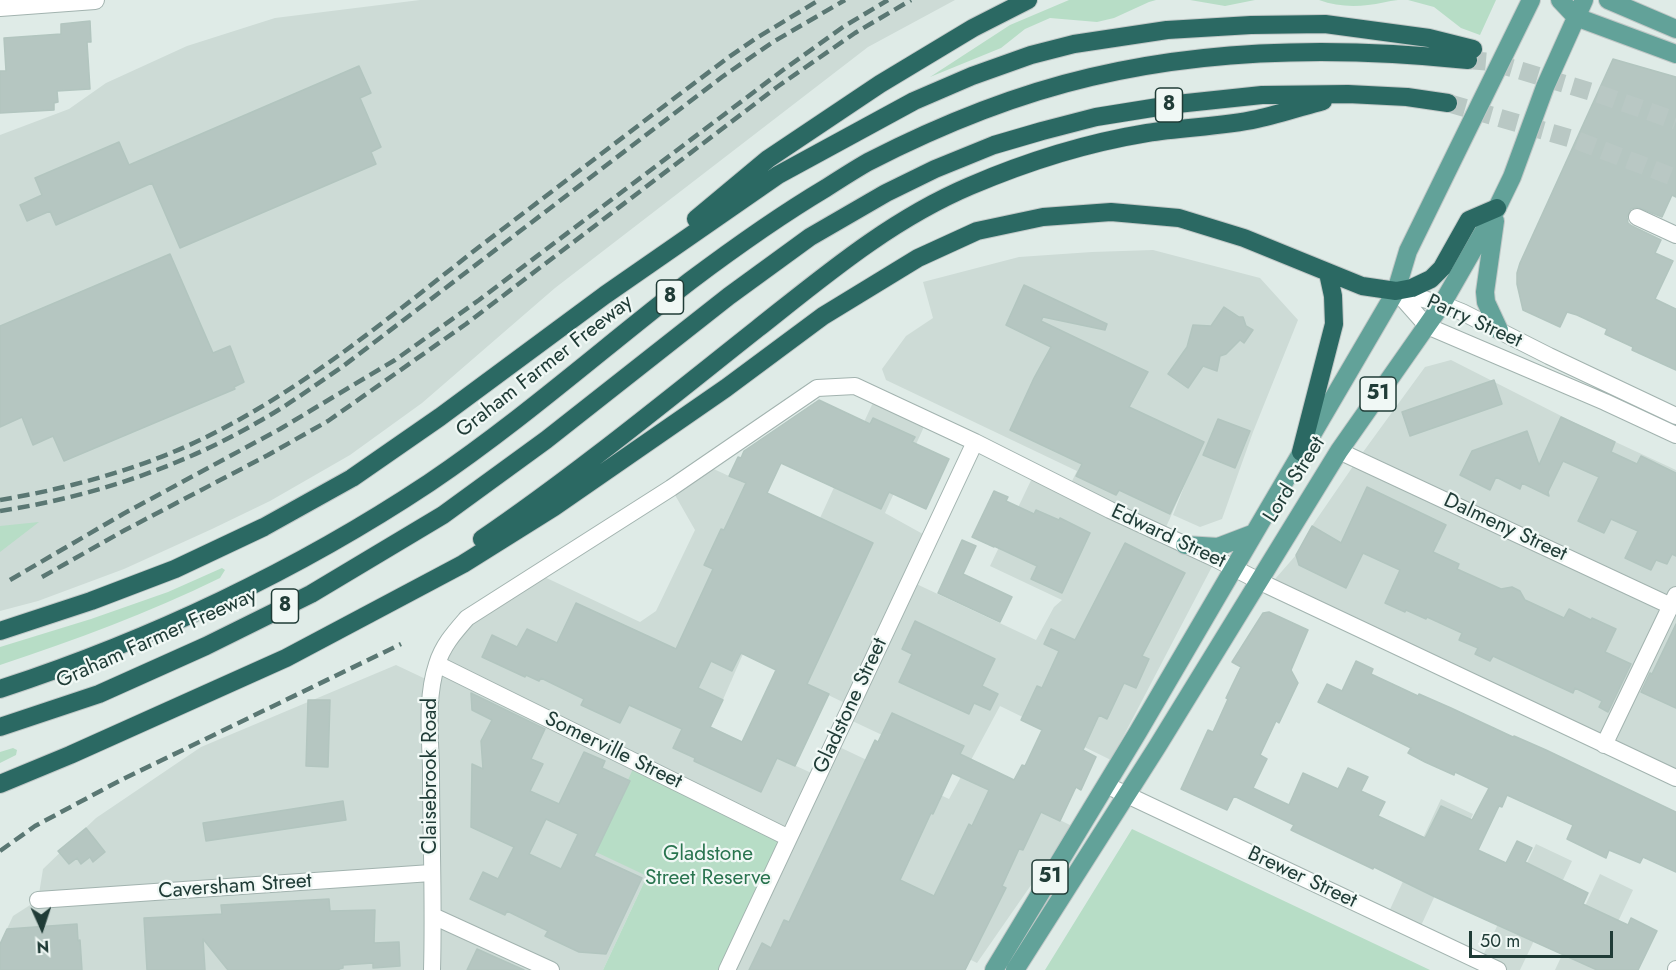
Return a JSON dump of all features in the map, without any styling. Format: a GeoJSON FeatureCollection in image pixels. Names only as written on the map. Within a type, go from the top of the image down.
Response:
{"type":"FeatureCollection","features":[{"type":"Feature","properties":{"kind":"highway"},"geometry":{"type":"LineString","coordinates":[[0,631],[91,601],[175,569],[264,527],[352,478],[440,417],[604,295],[768,159],[880,84],[973,28],[1028,0]]}},
{"type":"Feature","properties":{"kind":"highway","name":"Graham Farmer Freeway"},"geometry":{"type":"LineString","coordinates":[[0,689],[81,661],[164,627],[312,554],[366,522],[428,483],[501,432],[691,280],[788,211],[866,164],[940,128],[1017,99],[1080,80],[1167,63],[1229,56],[1289,53],[1471,54],[1429,38],[1325,24],[1288,24],[1167,30],[1074,44],[1031,55],[972,76],[914,101],[841,139],[778,175],[604,295]]}},
{"type":"Feature","properties":{"kind":"highway"},"geometry":{"type":"LineString","coordinates":[[384,607],[519,514],[881,234],[934,203],[1004,172],[1068,150],[1146,133],[1256,119],[1348,94]]}},
{"type":"Feature","properties":{"kind":"highway","name":"Graham Farmer Freeway"},"geometry":{"type":"LineString","coordinates":[[0,727],[99,693],[311,594],[443,515],[546,440],[729,296],[810,237],[886,193],[935,169],[994,145],[1096,117],[1177,104],[1262,95],[1348,94],[1407,97],[1448,103]]}},
{"type":"Feature","properties":{"kind":"highway"},"geometry":{"type":"LineString","coordinates":[[0,784],[286,658],[463,564],[554,507],[726,388],[823,316],[918,258],[977,231],[1043,217],[1112,212],[1179,218],[1244,238],[1362,286],[1396,291],[1412,288],[1431,279],[1442,268],[1469,220],[1497,208]]}},
{"type":"Feature","properties":{"kind":"highway"},"geometry":{"type":"LineString","coordinates":[[1301,452],[1334,324],[1333,296],[1328,273]]}},
{"type":"Feature","properties":{"kind":"main road","name":"Lord Street"},"geometry":{"type":"LineString","coordinates":[[994,970],[1106,785],[1396,291],[1408,251],[1531,0]]}},
{"type":"Feature","properties":{"kind":"main road"},"geometry":{"type":"LineString","coordinates":[[1560,0],[1676,54]]}},
{"type":"Feature","properties":{"kind":"main road"},"geometry":{"type":"LineString","coordinates":[[1608,0],[1634,5],[1676,29]]}},
{"type":"Feature","properties":{"kind":"main road","name":"Lord Street"},"geometry":{"type":"LineString","coordinates":[[1015,970],[1339,451],[1442,304],[1497,208],[1512,177],[1545,87],[1580,8]]}},
{"type":"Feature","properties":{"kind":"main road"},"geometry":{"type":"LineString","coordinates":[[1497,208],[1485,292],[1486,302],[1499,330]]}},
{"type":"Feature","properties":{"kind":"main road"},"geometry":{"type":"LineString","coordinates":[[1185,545],[1218,548],[1252,534]]}},
{"type":"Feature","properties":{"kind":"street"},"geometry":{"type":"LineString","coordinates":[[0,7],[95,0]]}},
{"type":"Feature","properties":{"kind":"street"},"geometry":{"type":"LineString","coordinates":[[1637,217],[1676,235]]}},
{"type":"Feature","properties":{"kind":"street","name":"Parry Street"},"geometry":{"type":"LineString","coordinates":[[1396,291],[1442,304],[1676,416]]}},
{"type":"Feature","properties":{"kind":"street","name":"Parry Street"},"geometry":{"type":"LineString","coordinates":[[1396,291],[1427,326],[1676,435]]}},
{"type":"Feature","properties":{"kind":"street","name":"Edward Street"},"geometry":{"type":"LineString","coordinates":[[671,488],[817,388],[855,386],[1259,581],[1676,778]]}},
{"type":"Feature","properties":{"kind":"street","name":"Gladstone Street"},"geometry":{"type":"LineString","coordinates":[[727,970],[975,442]]}},
{"type":"Feature","properties":{"kind":"street","name":"Dalmeny Street"},"geometry":{"type":"LineString","coordinates":[[1339,451],[1673,601]]}},
{"type":"Feature","properties":{"kind":"street","name":"Claisebrook Road"},"geometry":{"type":"LineString","coordinates":[[432,970],[430,693],[437,664],[446,643],[467,618],[671,488]]}},
{"type":"Feature","properties":{"kind":"street"},"geometry":{"type":"LineString","coordinates":[[1604,745],[1673,601]]}},
{"type":"Feature","properties":{"kind":"street","name":"Somerville Street"},"geometry":{"type":"LineString","coordinates":[[437,664],[789,838]]}},
{"type":"Feature","properties":{"kind":"street","name":"Brewer Street"},"geometry":{"type":"LineString","coordinates":[[1106,785],[1498,970]]}},
{"type":"Feature","properties":{"kind":"street","name":"Caversham Street"},"geometry":{"type":"LineString","coordinates":[[38,900],[431,873]]}},
{"type":"Feature","properties":{"kind":"street"},"geometry":{"type":"LineString","coordinates":[[433,916],[551,970]]}},
{"type":"Feature","properties":{"kind":"shaded area"},"geometry":{"type":"Polygon","coordinates":[[[420,0],[955,0],[868,47],[555,288],[422,403],[350,455],[270,501],[124,569],[38,601],[0,611],[0,135],[69,109],[106,83],[187,46],[275,18],[420,0]]]}},
{"type":"Feature","properties":{"kind":"shaded area"},"geometry":{"type":"Polygon","coordinates":[[[1153,250],[1260,278],[1298,320],[1253,432],[1222,519],[1200,527],[1173,515],[1185,484],[1163,534],[1216,559],[1111,760],[1000,706],[964,773],[1072,826],[977,963],[890,919],[922,970],[727,970],[647,876],[603,970],[0,970],[0,944],[13,916],[38,900],[43,869],[96,818],[201,747],[396,665],[432,682],[446,643],[538,574],[640,622],[656,611],[695,530],[671,488],[705,465],[820,518],[876,396],[927,420],[885,513],[930,538],[910,581],[1036,640],[1054,607],[1062,600],[990,566],[1035,472],[1068,489],[1077,471],[886,380],[882,369],[906,336],[933,318],[923,282],[1019,257],[1153,250]],[[743,654],[711,727],[818,776],[833,744],[949,799],[963,773],[846,718],[851,706],[743,654]]]}},
{"type":"Feature","properties":{"kind":"shaded area"},"geometry":{"type":"Polygon","coordinates":[[[1451,360],[1579,425],[1676,470],[1676,778],[1269,586],[1296,555],[1312,526],[1425,367],[1451,360]]]}},
{"type":"Feature","properties":{"kind":"shaded area"},"geometry":{"type":"Polygon","coordinates":[[[1441,799],[1473,814],[1418,932],[1386,918],[1441,799]]]}},
{"type":"Feature","properties":{"kind":"shaded area"},"geometry":{"type":"Polygon","coordinates":[[[1536,844],[1572,861],[1520,970],[1498,970],[1480,962],[1536,844]]]}},
{"type":"Feature","properties":{"kind":"shaded area"},"geometry":{"type":"Polygon","coordinates":[[[1600,874],[1633,890],[1595,970],[1555,970],[1600,874]]]}},
{"type":"Feature","properties":{"kind":"green space"},"geometry":{"type":"Polygon","coordinates":[[[1069,0],[1156,0],[1114,18],[1097,22],[1050,18],[1025,29],[1001,48],[930,77],[1010,25],[1069,0]]]}},
{"type":"Feature","properties":{"kind":"green space"},"geometry":{"type":"Polygon","coordinates":[[[1190,0],[1255,0],[1225,6],[1190,0]]]}},
{"type":"Feature","properties":{"kind":"green space"},"geometry":{"type":"Polygon","coordinates":[[[1319,0],[1398,0],[1356,6],[1337,5],[1319,0]]]}},
{"type":"Feature","properties":{"kind":"green space"},"geometry":{"type":"Polygon","coordinates":[[[1408,0],[1496,0],[1480,35],[1461,28],[1434,7],[1408,0]]]}},
{"type":"Feature","properties":{"kind":"green space"},"geometry":{"type":"Polygon","coordinates":[[[39,522],[0,552],[0,526],[39,522]]]}},
{"type":"Feature","properties":{"kind":"green space"},"geometry":{"type":"Polygon","coordinates":[[[222,568],[225,570],[220,578],[166,603],[84,636],[0,665],[0,647],[168,592],[222,568]]]}},
{"type":"Feature","properties":{"kind":"green space"},"geometry":{"type":"Polygon","coordinates":[[[13,748],[17,750],[16,755],[0,763],[0,752],[13,748]]]}},
{"type":"Feature","properties":{"kind":"green space","name":"Gladstone Street Reserve"},"geometry":{"type":"Polygon","coordinates":[[[636,762],[789,838],[727,970],[603,970],[647,876],[596,852],[636,762]]]}},
{"type":"Feature","properties":{"kind":"green space"},"geometry":{"type":"Polygon","coordinates":[[[1132,829],[1430,970],[1045,970],[1132,829]]]}},
{"type":"Feature","properties":{"kind":"building"},"geometry":{"type":"Polygon","coordinates":[[[90,21],[91,42],[87,42],[90,89],[57,91],[58,102],[54,103],[54,110],[0,113],[0,71],[6,71],[4,38],[61,34],[61,24],[90,21]]]}},
{"type":"Feature","properties":{"kind":"building"},"geometry":{"type":"Polygon","coordinates":[[[1613,59],[1676,77],[1676,197],[1672,195],[1662,217],[1637,207],[1631,209],[1627,217],[1628,223],[1632,226],[1661,240],[1655,253],[1673,261],[1655,299],[1676,309],[1676,370],[1632,350],[1633,347],[1605,334],[1607,329],[1577,315],[1567,312],[1560,327],[1523,310],[1517,284],[1520,263],[1613,59]]]}},
{"type":"Feature","properties":{"kind":"building"},"geometry":{"type":"Polygon","coordinates":[[[359,66],[371,93],[360,98],[381,147],[371,152],[376,164],[180,248],[152,183],[56,225],[50,211],[27,221],[20,205],[42,195],[35,178],[119,142],[129,165],[359,66]]]}},
{"type":"Feature","properties":{"kind":"building"},"geometry":{"type":"Polygon","coordinates":[[[170,254],[213,353],[230,346],[244,382],[234,387],[235,389],[64,461],[53,436],[33,445],[22,417],[0,427],[0,326],[170,254]]]}},
{"type":"Feature","properties":{"kind":"building"},"geometry":{"type":"Polygon","coordinates":[[[1024,285],[1107,324],[1105,330],[1043,317],[1041,321],[1148,372],[1129,407],[1204,442],[1170,514],[1119,490],[1116,495],[1076,476],[1082,464],[1010,430],[1051,347],[1006,325],[1024,285]]]}},
{"type":"Feature","properties":{"kind":"building"},"geometry":{"type":"Polygon","coordinates":[[[1224,307],[1239,317],[1243,317],[1246,326],[1253,330],[1244,343],[1240,340],[1226,354],[1220,356],[1217,371],[1203,366],[1188,388],[1168,374],[1187,347],[1193,325],[1211,326],[1224,307]]]}},
{"type":"Feature","properties":{"kind":"building"},"geometry":{"type":"Polygon","coordinates":[[[1494,380],[1502,404],[1410,436],[1402,412],[1494,380]]]}},
{"type":"Feature","properties":{"kind":"building"},"geometry":{"type":"Polygon","coordinates":[[[819,400],[870,424],[873,418],[915,437],[912,442],[949,459],[926,509],[889,492],[881,509],[781,463],[767,493],[873,543],[807,684],[829,694],[795,766],[777,758],[761,792],[694,761],[695,758],[673,748],[682,729],[629,705],[620,723],[581,705],[584,699],[541,678],[539,681],[526,675],[525,677],[482,657],[492,635],[517,647],[527,629],[557,643],[576,603],[676,649],[713,569],[704,565],[721,529],[724,530],[746,483],[729,476],[738,457],[741,458],[744,451],[819,400]],[[741,653],[732,671],[711,661],[698,688],[723,700],[710,727],[742,742],[776,670],[741,653]]]}},
{"type":"Feature","properties":{"kind":"building"},"geometry":{"type":"Polygon","coordinates":[[[1561,417],[1615,442],[1611,452],[1637,464],[1641,456],[1676,473],[1676,556],[1672,554],[1667,564],[1656,560],[1651,570],[1625,558],[1638,531],[1611,519],[1604,533],[1578,521],[1599,477],[1563,461],[1548,492],[1549,496],[1522,483],[1520,489],[1496,477],[1490,490],[1460,475],[1472,451],[1527,431],[1539,465],[1561,417]]]}},
{"type":"Feature","properties":{"kind":"building"},"geometry":{"type":"Polygon","coordinates":[[[1218,419],[1250,431],[1235,468],[1203,455],[1218,419]]]}},
{"type":"Feature","properties":{"kind":"building"},"geometry":{"type":"Polygon","coordinates":[[[1367,487],[1446,525],[1433,552],[1459,564],[1457,569],[1501,589],[1512,587],[1520,591],[1525,600],[1564,618],[1569,609],[1616,629],[1605,652],[1631,664],[1608,712],[1599,707],[1602,701],[1575,688],[1573,693],[1493,656],[1490,661],[1475,654],[1478,648],[1459,640],[1462,633],[1427,617],[1426,619],[1406,610],[1405,612],[1385,603],[1400,570],[1363,553],[1346,588],[1299,565],[1296,555],[1312,526],[1341,543],[1367,487]]]}},
{"type":"Feature","properties":{"kind":"building"},"geometry":{"type":"Polygon","coordinates":[[[994,491],[1008,497],[1006,501],[1034,514],[1036,510],[1059,520],[1060,518],[1090,533],[1062,593],[1031,579],[1037,566],[972,537],[994,491]]]}},
{"type":"Feature","properties":{"kind":"building"},"geometry":{"type":"Polygon","coordinates":[[[962,540],[976,546],[963,574],[1012,597],[1000,622],[938,593],[962,540]]]}},
{"type":"Feature","properties":{"kind":"building"},"geometry":{"type":"Polygon","coordinates":[[[1125,543],[1185,573],[1142,656],[1149,659],[1136,688],[1124,683],[1107,719],[1099,715],[1083,750],[1096,757],[1081,790],[1076,787],[1060,821],[1041,812],[1023,850],[1019,849],[1002,886],[1006,888],[965,970],[749,970],[762,943],[771,948],[784,920],[789,922],[875,740],[878,742],[892,713],[964,746],[960,754],[1014,780],[1022,765],[1025,766],[1042,730],[1021,720],[1037,686],[1042,688],[1059,651],[1044,644],[1051,629],[1075,640],[1125,543]],[[952,773],[900,880],[934,896],[969,824],[972,826],[989,790],[952,773]]]}},
{"type":"Feature","properties":{"kind":"building"},"geometry":{"type":"Polygon","coordinates":[[[1269,612],[1308,630],[1291,670],[1298,683],[1279,723],[1276,721],[1260,755],[1267,759],[1253,788],[1289,805],[1303,773],[1338,789],[1348,768],[1368,777],[1361,791],[1385,802],[1378,816],[1425,838],[1441,806],[1472,820],[1489,788],[1455,772],[1454,775],[1425,762],[1408,753],[1411,748],[1318,702],[1327,684],[1342,691],[1356,661],[1373,669],[1371,674],[1546,750],[1676,812],[1676,872],[1643,857],[1640,863],[1609,850],[1606,858],[1567,839],[1573,825],[1507,795],[1502,807],[1499,806],[1478,850],[1506,863],[1517,841],[1532,848],[1525,862],[1588,893],[1583,904],[1628,925],[1631,918],[1657,931],[1638,970],[1597,970],[1291,830],[1294,825],[1234,796],[1227,810],[1181,789],[1208,730],[1213,732],[1241,667],[1232,662],[1263,613],[1269,612]]]}},
{"type":"Feature","properties":{"kind":"building"},"geometry":{"type":"Polygon","coordinates":[[[915,621],[995,659],[982,686],[998,694],[990,710],[974,703],[969,714],[899,682],[912,654],[902,649],[915,621]]]}},
{"type":"Feature","properties":{"kind":"building"},"geometry":{"type":"Polygon","coordinates":[[[1676,624],[1676,708],[1641,692],[1676,624]]]}},
{"type":"Feature","properties":{"kind":"building"},"geometry":{"type":"Polygon","coordinates":[[[471,693],[545,729],[531,759],[543,764],[530,791],[559,804],[584,752],[605,761],[602,768],[630,781],[594,856],[642,878],[606,954],[579,952],[545,936],[548,931],[507,911],[505,915],[470,899],[483,872],[498,879],[514,847],[471,827],[472,764],[483,769],[481,741],[492,720],[472,710],[471,693]],[[546,819],[529,854],[561,869],[578,834],[546,819]]]}},
{"type":"Feature","properties":{"kind":"building"},"geometry":{"type":"Polygon","coordinates":[[[308,700],[330,700],[328,767],[306,766],[308,700]]]}},
{"type":"Feature","properties":{"kind":"building"},"geometry":{"type":"Polygon","coordinates":[[[343,801],[346,820],[206,841],[203,823],[343,801]]]}},
{"type":"Feature","properties":{"kind":"building"},"geometry":{"type":"Polygon","coordinates":[[[86,828],[105,852],[93,862],[90,857],[81,864],[77,858],[69,864],[58,851],[86,828]]]}},
{"type":"Feature","properties":{"kind":"building"},"geometry":{"type":"Polygon","coordinates":[[[329,899],[330,911],[375,910],[374,943],[399,942],[400,966],[373,968],[373,963],[343,965],[343,968],[339,970],[228,970],[203,939],[205,970],[147,970],[144,918],[222,914],[221,905],[329,899]]]}},
{"type":"Feature","properties":{"kind":"building"},"geometry":{"type":"Polygon","coordinates":[[[77,924],[82,970],[0,970],[0,944],[7,929],[77,924]]]}},
{"type":"Feature","properties":{"kind":"building"},"geometry":{"type":"Polygon","coordinates":[[[477,949],[524,970],[467,970],[477,949]]]}},
{"type":"Feature","properties":{"kind":"tunnel"},"geometry":{"type":"LineString","coordinates":[[1468,60],[1492,62],[1602,95],[1676,121]]}},
{"type":"Feature","properties":{"kind":"tunnel"},"geometry":{"type":"LineString","coordinates":[[1448,103],[1576,140],[1676,178]]}},
{"type":"Feature","properties":{"kind":"railway"},"geometry":{"type":"LineString","coordinates":[[0,500],[57,489],[141,465],[194,443],[255,411],[321,368],[385,321],[729,57],[819,0]]}},
{"type":"Feature","properties":{"kind":"railway"},"geometry":{"type":"LineString","coordinates":[[0,511],[67,498],[133,479],[197,453],[269,416],[342,367],[722,77],[773,42],[845,0]]}},
{"type":"Feature","properties":{"kind":"railway"},"geometry":{"type":"LineString","coordinates":[[10,580],[123,514],[280,429],[395,360],[479,300],[783,70],[843,27],[888,0]]}},
{"type":"Feature","properties":{"kind":"railway"},"geometry":{"type":"LineString","coordinates":[[42,577],[328,421],[466,324],[777,87],[855,33],[911,0]]}},
{"type":"Feature","properties":{"kind":"railway"},"geometry":{"type":"LineString","coordinates":[[0,851],[35,826],[121,780],[401,644]]}}]}
